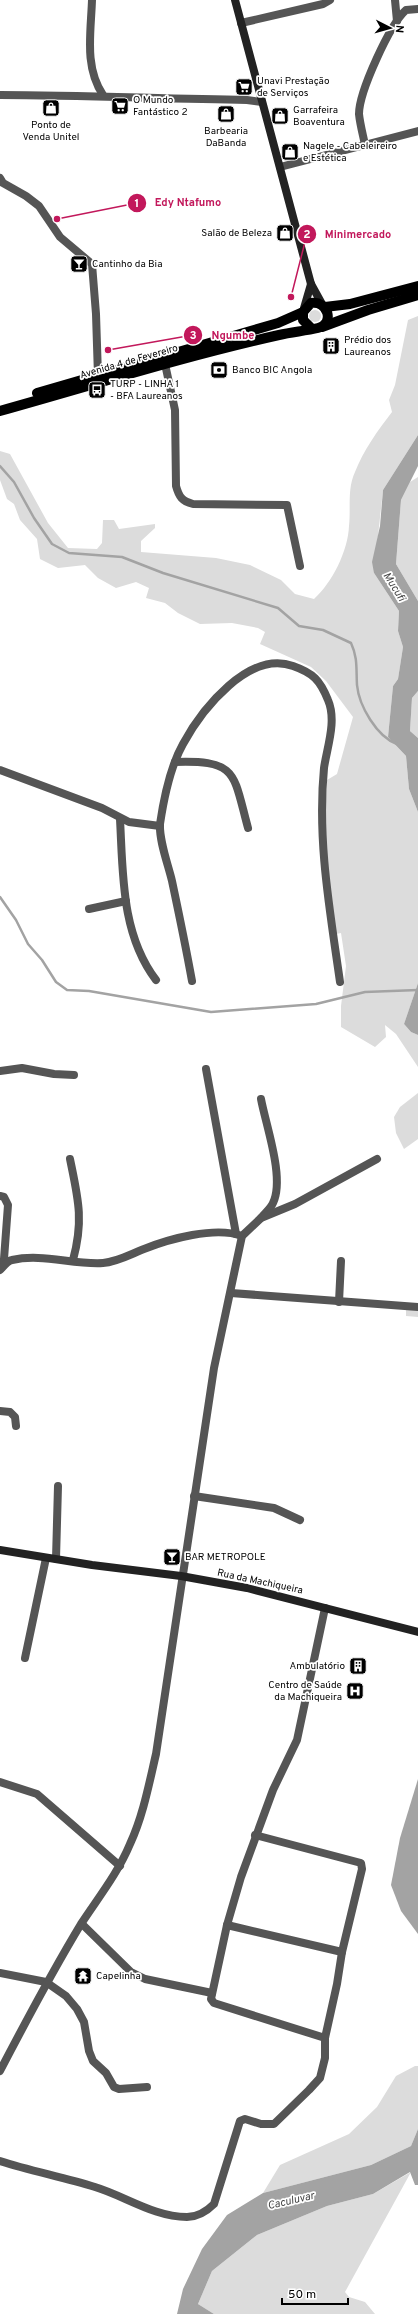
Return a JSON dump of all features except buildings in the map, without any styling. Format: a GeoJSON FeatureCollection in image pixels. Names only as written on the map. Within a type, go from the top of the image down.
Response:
{"type":"FeatureCollection","features":[{"type":"Feature","properties":{"kind":"main road","name":"Avenida 4 de Fevereiro"},"geometry":{"type":"LineString","coordinates":[[0,404],[278,323],[303,310],[314,302],[323,306],[350,304],[418,286]]}},
{"type":"Feature","properties":{"kind":"main road","name":"Avenida 4 de Fevereiro"},"geometry":{"type":"LineString","coordinates":[[0,411],[165,364],[280,334],[317,328],[368,310],[418,295]]}},
{"type":"Feature","properties":{"kind":"main road"},"geometry":{"type":"LineString","coordinates":[[303,310],[305,324],[317,328],[328,320],[323,306]]}},
{"type":"Feature","properties":{"kind":"street"},"geometry":{"type":"LineString","coordinates":[[92,0],[90,61],[95,84],[103,95]]}},
{"type":"Feature","properties":{"kind":"street"},"geometry":{"type":"LineString","coordinates":[[235,0],[311,284],[323,306]]}},
{"type":"Feature","properties":{"kind":"street"},"geometry":{"type":"LineString","coordinates":[[241,23],[323,4],[330,0]]}},
{"type":"Feature","properties":{"kind":"street"},"geometry":{"type":"LineString","coordinates":[[395,0],[397,21]]}},
{"type":"Feature","properties":{"kind":"street"},"geometry":{"type":"LineString","coordinates":[[365,145],[359,113],[364,85],[397,21],[406,10],[418,9]]}},
{"type":"Feature","properties":{"kind":"street"},"geometry":{"type":"LineString","coordinates":[[0,95],[103,95],[144,99],[247,100],[262,102]]}},
{"type":"Feature","properties":{"kind":"street"},"geometry":{"type":"LineString","coordinates":[[280,167],[418,131]]}},
{"type":"Feature","properties":{"kind":"street"},"geometry":{"type":"LineString","coordinates":[[1,182],[26,196],[44,211],[60,237],[92,264],[96,314],[98,376]]}},
{"type":"Feature","properties":{"kind":"street"},"geometry":{"type":"LineString","coordinates":[[303,310],[311,284]]}},
{"type":"Feature","properties":{"kind":"street"},"geometry":{"type":"LineString","coordinates":[[165,364],[175,410],[176,486],[179,497],[184,502],[193,504],[287,505],[300,566]]}},
{"type":"Feature","properties":{"kind":"street"},"geometry":{"type":"LineString","coordinates":[[192,981],[160,826],[165,797],[175,762],[195,725],[214,702],[247,672],[272,663],[285,663],[310,672],[320,683],[329,702],[331,725],[322,789],[323,859],[340,982]]}},
{"type":"Feature","properties":{"kind":"street"},"geometry":{"type":"LineString","coordinates":[[175,762],[204,761],[215,763],[226,770],[235,781],[248,828]]}},
{"type":"Feature","properties":{"kind":"street"},"geometry":{"type":"LineString","coordinates":[[0,770],[102,808],[120,819],[160,826]]}},
{"type":"Feature","properties":{"kind":"street"},"geometry":{"type":"LineString","coordinates":[[120,819],[126,901],[138,951],[156,980]]}},
{"type":"Feature","properties":{"kind":"street"},"geometry":{"type":"LineString","coordinates":[[89,909],[126,901]]}},
{"type":"Feature","properties":{"kind":"street"},"geometry":{"type":"LineString","coordinates":[[0,1071],[22,1068],[54,1074],[74,1075]]}},
{"type":"Feature","properties":{"kind":"street"},"geometry":{"type":"LineString","coordinates":[[0,2071],[46,1982],[120,1866],[139,1820],[156,1754],[181,1576],[210,1410],[214,1368],[231,1293],[239,1235],[206,1069]]}},
{"type":"Feature","properties":{"kind":"street"},"geometry":{"type":"LineString","coordinates":[[1,1269],[11,1260],[54,1258],[103,1263],[124,1258],[170,1240],[205,1234],[239,1235],[261,1218],[273,1203],[277,1185],[276,1170],[261,1099]]}},
{"type":"Feature","properties":{"kind":"street"},"geometry":{"type":"LineString","coordinates":[[70,1159],[80,1214],[78,1240],[73,1260]]}},
{"type":"Feature","properties":{"kind":"street"},"geometry":{"type":"LineString","coordinates":[[261,1218],[295,1204],[377,1159]]}},
{"type":"Feature","properties":{"kind":"street"},"geometry":{"type":"LineString","coordinates":[[0,1196],[4,1197],[8,1205],[4,1259],[1,1269]]}},
{"type":"Feature","properties":{"kind":"street"},"geometry":{"type":"LineString","coordinates":[[339,1302],[341,1261]]}},
{"type":"Feature","properties":{"kind":"street"},"geometry":{"type":"LineString","coordinates":[[231,1293],[418,1307]]}},
{"type":"Feature","properties":{"kind":"street"},"geometry":{"type":"LineString","coordinates":[[0,1412],[10,1412],[15,1417],[16,1426]]}},
{"type":"Feature","properties":{"kind":"street"},"geometry":{"type":"LineString","coordinates":[[56,1559],[58,1486]]}},
{"type":"Feature","properties":{"kind":"street"},"geometry":{"type":"LineString","coordinates":[[194,1496],[274,1508],[300,1520]]}},
{"type":"Feature","properties":{"kind":"street","name":"Rua da Machiqueira"},"geometry":{"type":"LineString","coordinates":[[0,1550],[46,1558],[181,1576],[247,1588],[418,1632]]}},
{"type":"Feature","properties":{"kind":"street"},"geometry":{"type":"LineString","coordinates":[[25,1658],[46,1558]]}},
{"type":"Feature","properties":{"kind":"street"},"geometry":{"type":"LineString","coordinates":[[325,2038],[214,2003],[212,1994],[227,1925],[255,1835],[273,1790],[297,1740],[326,1608]]}},
{"type":"Feature","properties":{"kind":"street"},"geometry":{"type":"LineString","coordinates":[[0,1782],[37,1794],[120,1866]]}},
{"type":"Feature","properties":{"kind":"street"},"geometry":{"type":"LineString","coordinates":[[0,2161],[96,2187],[134,2204],[168,2215],[189,2217],[205,2213],[214,2204],[240,2121],[245,2119],[261,2124],[274,2124],[320,2078],[325,2058],[325,2038],[337,1984],[342,1952],[362,1869],[358,1861],[255,1835]]}},
{"type":"Feature","properties":{"kind":"street"},"geometry":{"type":"LineString","coordinates":[[82,1924],[131,1972],[145,1979],[212,1994]]}},
{"type":"Feature","properties":{"kind":"street"},"geometry":{"type":"LineString","coordinates":[[227,1925],[342,1952]]}},
{"type":"Feature","properties":{"kind":"street"},"geometry":{"type":"LineString","coordinates":[[0,1973],[46,1982],[66,1996],[77,2009],[84,2022],[89,2050],[93,2061],[106,2073],[114,2087],[119,2089],[147,2087]]}},
{"type":"Feature","properties":{"kind":"shaded area"},"geometry":{"type":"Polygon","coordinates":[[[315,310],[319,312],[321,316],[319,320],[315,322],[311,320],[309,316],[311,312],[315,310]]]}},
{"type":"Feature","properties":{"kind":"shaded area"},"geometry":{"type":"Polygon","coordinates":[[[418,316],[418,435],[383,490],[374,573],[399,611],[398,631],[403,647],[398,679],[393,686],[388,737],[406,756],[409,789],[418,812],[418,983],[404,1024],[411,1032],[418,1035],[418,1067],[396,1034],[385,1025],[386,1037],[375,1047],[341,1027],[341,1006],[346,966],[341,933],[336,934],[323,859],[327,780],[337,774],[353,717],[326,681],[311,667],[260,644],[265,632],[258,628],[232,623],[200,624],[178,613],[165,603],[146,598],[149,588],[136,582],[116,588],[98,578],[85,565],[58,568],[40,559],[37,539],[20,520],[14,504],[7,499],[0,480],[0,451],[10,454],[48,523],[68,548],[97,549],[102,543],[103,520],[114,520],[119,529],[155,524],[155,528],[141,541],[141,552],[216,558],[250,565],[281,580],[295,594],[314,599],[333,575],[346,546],[350,519],[350,492],[353,478],[358,464],[376,433],[392,412],[389,400],[395,385],[408,320],[418,316]]]}},
{"type":"Feature","properties":{"kind":"shaded area"},"geometry":{"type":"Polygon","coordinates":[[[418,477],[418,601],[396,564],[401,500],[410,482],[418,477]]]}},
{"type":"Feature","properties":{"kind":"shaded area"},"geometry":{"type":"Polygon","coordinates":[[[418,691],[418,738],[410,731],[412,698],[418,691]]]}},
{"type":"Feature","properties":{"kind":"shaded area"},"geometry":{"type":"Polygon","coordinates":[[[418,1093],[418,1139],[404,1149],[396,1133],[394,1117],[400,1107],[418,1093]]]}},
{"type":"Feature","properties":{"kind":"shaded area"},"geometry":{"type":"Polygon","coordinates":[[[406,1307],[418,1307],[418,1317],[406,1316],[406,1307]]]}},
{"type":"Feature","properties":{"kind":"shaded area"},"geometry":{"type":"Polygon","coordinates":[[[415,2066],[418,2066],[418,2129],[411,2146],[371,2165],[263,2193],[280,2165],[349,2134],[377,2107],[396,2076],[415,2066]]]}},
{"type":"Feature","properties":{"kind":"shaded area"},"geometry":{"type":"Polygon","coordinates":[[[411,2172],[345,2292],[349,2297],[365,2302],[375,2314],[214,2314],[198,2304],[212,2271],[257,2235],[327,2206],[373,2194],[411,2172]]]}},
{"type":"Feature","properties":{"kind":"water","name":"Mucufi"},"geometry":{"type":"Polygon","coordinates":[[[418,435],[418,466],[401,500],[396,564],[418,601],[418,691],[412,698],[410,731],[418,738],[418,812],[409,789],[406,756],[388,737],[393,686],[398,679],[403,647],[398,631],[399,611],[374,573],[372,562],[380,526],[383,490],[418,435]]]}},
{"type":"Feature","properties":{"kind":"water"},"geometry":{"type":"Polygon","coordinates":[[[418,983],[418,1035],[411,1032],[404,1024],[418,983]]]}},
{"type":"Feature","properties":{"kind":"water"},"geometry":{"type":"Polygon","coordinates":[[[418,1779],[418,1934],[401,1911],[391,1885],[400,1838],[418,1779]]]}},
{"type":"Feature","properties":{"kind":"water","name":"Caculuvar"},"geometry":{"type":"Polygon","coordinates":[[[418,2129],[418,2185],[415,2185],[410,2172],[373,2194],[327,2206],[257,2235],[212,2271],[198,2304],[214,2314],[177,2314],[183,2289],[202,2249],[227,2215],[263,2193],[371,2165],[411,2146],[418,2129]]]}},
{"type":"Feature","properties":{"kind":"waterway"},"geometry":{"type":"LineString","coordinates":[[0,466],[14,482],[34,518],[52,544],[69,553],[122,557],[163,573],[278,608],[299,626],[323,630],[351,643],[356,659],[358,693],[365,711],[376,728],[383,735],[397,744]]}},
{"type":"Feature","properties":{"kind":"waterway"},"geometry":{"type":"LineString","coordinates":[[0,897],[16,920],[28,944],[42,960],[56,982],[67,990],[89,991],[211,1012],[316,1004],[365,992],[418,990]]}},
{"type":"Feature","properties":{"kind":"place","name":"Unavi Prestação de Serviços"},"geometry":{"type":"Point","coordinates":[244,87]}},
{"type":"Feature","properties":{"kind":"place","name":"O Mundo Fantástico 2"},"geometry":{"type":"Point","coordinates":[120,106]}},
{"type":"Feature","properties":{"kind":"place","name":"Ponto de Venda Unitel"},"geometry":{"type":"Point","coordinates":[51,108]}},
{"type":"Feature","properties":{"kind":"place","name":"Barbearia DaBanda"},"geometry":{"type":"Point","coordinates":[226,114]}},
{"type":"Feature","properties":{"kind":"place","name":"Garrafeira Boaventura"},"geometry":{"type":"Point","coordinates":[280,116]}},
{"type":"Feature","properties":{"kind":"place","name":"Nagele - Cabeleireiro e Estética"},"geometry":{"type":"Point","coordinates":[290,152]}},
{"type":"Feature","properties":{"kind":"place","name":"Edy Ntafumo"},"geometry":{"type":"Point","coordinates":[57,219]}},
{"type":"Feature","properties":{"kind":"place","name":"Salão de Beleza"},"geometry":{"type":"Point","coordinates":[285,233]}},
{"type":"Feature","properties":{"kind":"place","name":"Cantinho da Bia"},"geometry":{"type":"Point","coordinates":[79,264]}},
{"type":"Feature","properties":{"kind":"place","name":"Minimercado"},"geometry":{"type":"Point","coordinates":[291,297]}},
{"type":"Feature","properties":{"kind":"place","name":"Prédio dos Laureanos"},"geometry":{"type":"Point","coordinates":[331,346]}},
{"type":"Feature","properties":{"kind":"place","name":"Ngumbe"},"geometry":{"type":"Point","coordinates":[108,350]}},
{"type":"Feature","properties":{"kind":"place","name":"Banco BIC Angola"},"geometry":{"type":"Point","coordinates":[219,370]}},
{"type":"Feature","properties":{"kind":"place","name":"TURP - LINHA 1 - BFA Laureanos"},"geometry":{"type":"Point","coordinates":[97,390]}},
{"type":"Feature","properties":{"kind":"place","name":"BAR METROPOLE"},"geometry":{"type":"Point","coordinates":[172,1557]}},
{"type":"Feature","properties":{"kind":"place","name":"Ambulatório"},"geometry":{"type":"Point","coordinates":[358,1666]}},
{"type":"Feature","properties":{"kind":"place","name":"Centro de Saúde da Machiqueira"},"geometry":{"type":"Point","coordinates":[355,1691]}},
{"type":"Feature","properties":{"kind":"place","name":"Capelinha"},"geometry":{"type":"Point","coordinates":[83,1976]}}]}
